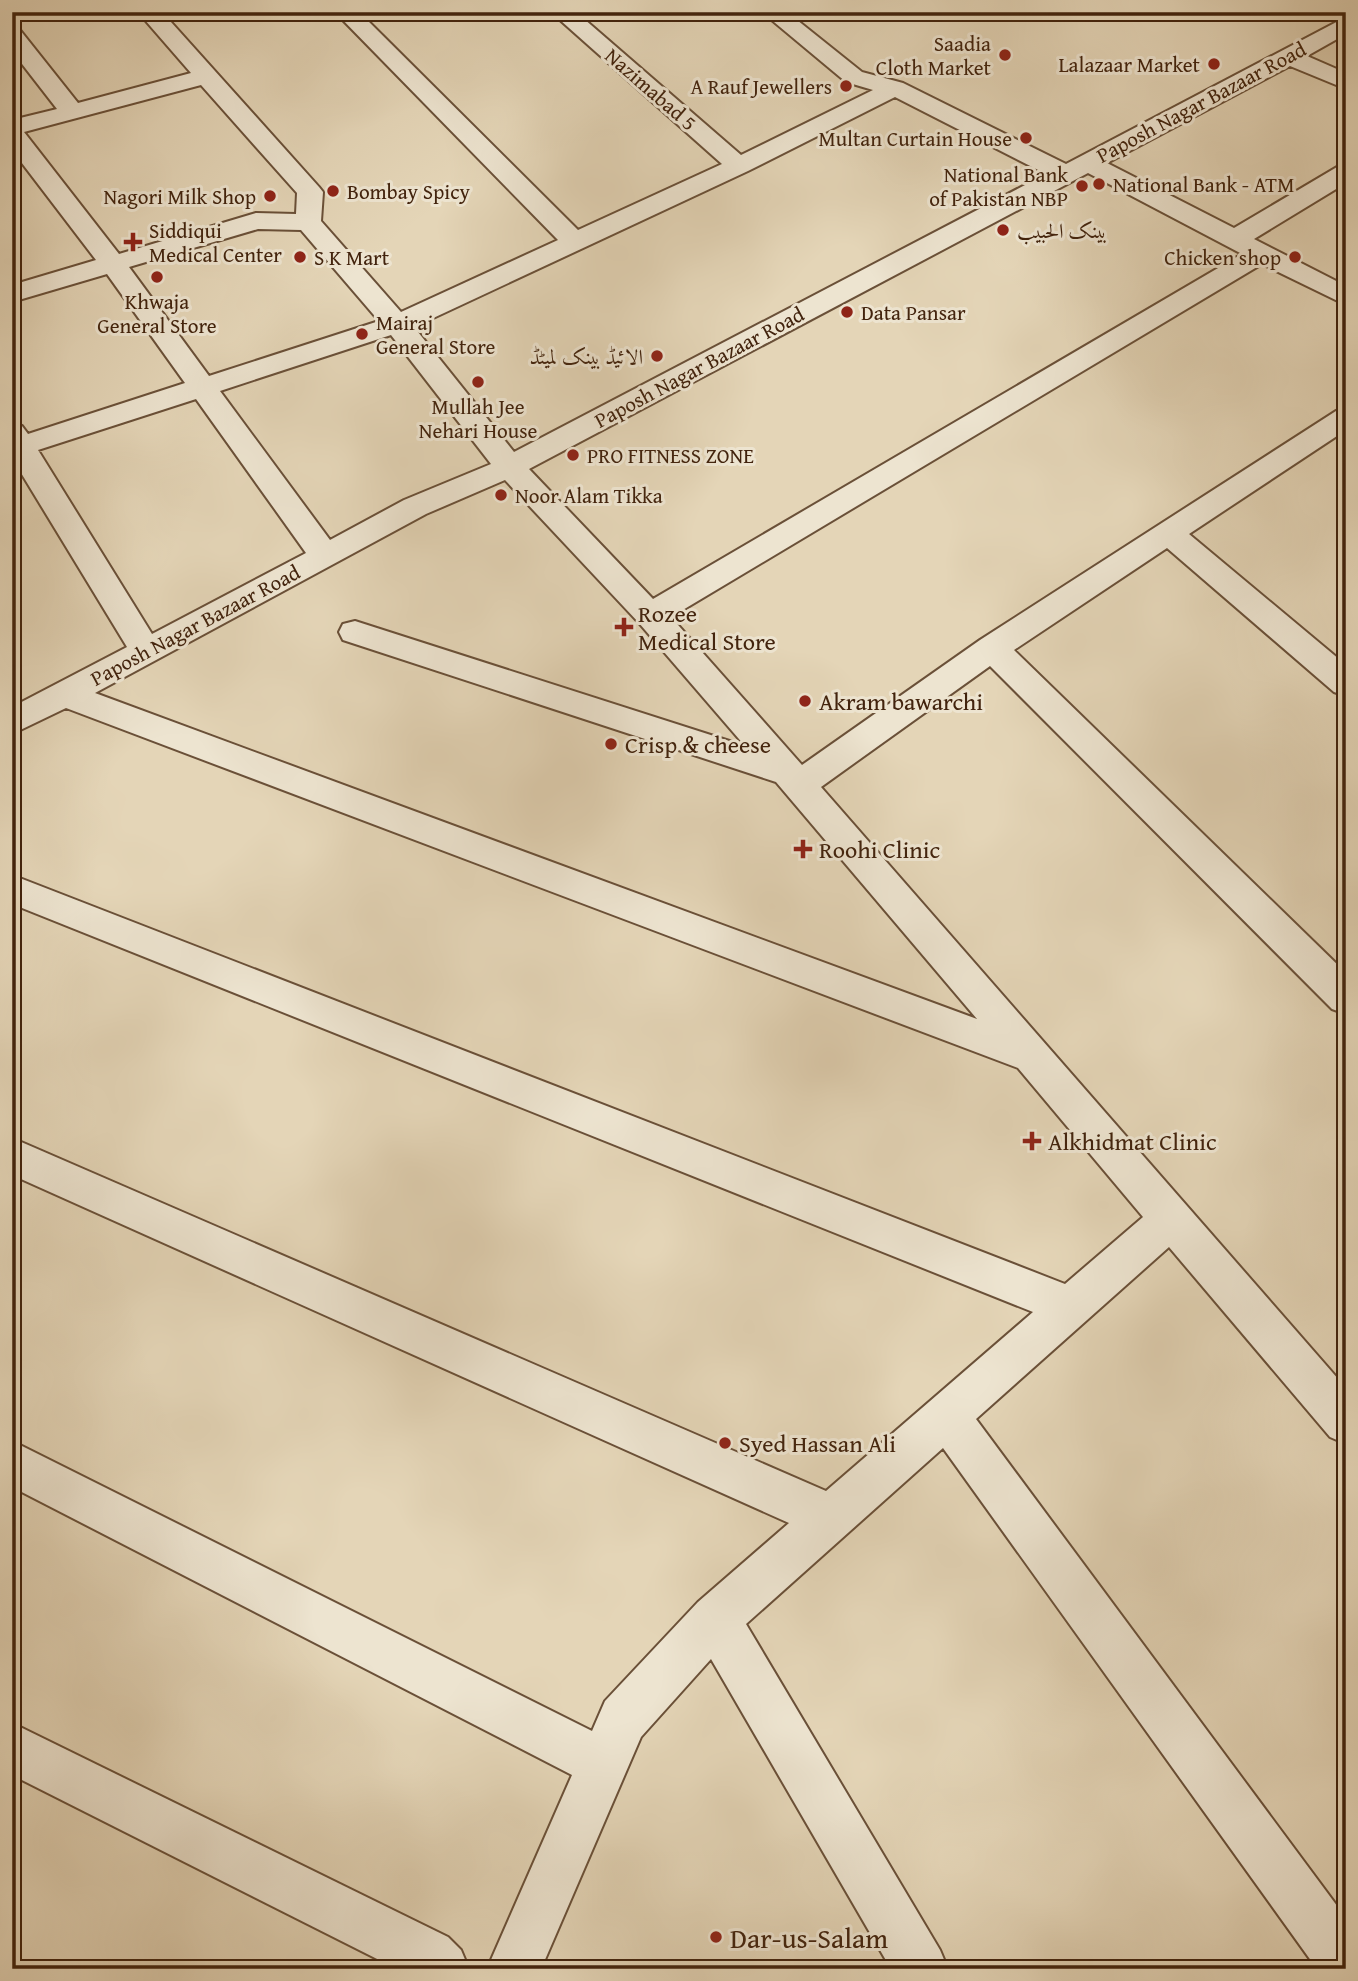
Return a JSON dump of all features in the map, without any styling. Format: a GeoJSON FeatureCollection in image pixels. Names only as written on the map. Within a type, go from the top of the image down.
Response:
{"type":"FeatureCollection","features":[{"type":"Feature","properties":{"kind":"street"},"geometry":{"type":"LineString","coordinates":[[149,12],[310,192],[308,222],[397,324],[510,467],[650,615],[794,779],[1346,1422]]}},
{"type":"Feature","properties":{"kind":"street"},"geometry":{"type":"LineString","coordinates":[[346,12],[574,241]]}},
{"type":"Feature","properties":{"kind":"street","name":"Nazimabad 5"},"geometry":{"type":"LineString","coordinates":[[562,12],[739,166]]}},
{"type":"Feature","properties":{"kind":"street"},"geometry":{"type":"LineString","coordinates":[[773,12],[854,76],[895,88],[1340,287]]}},
{"type":"Feature","properties":{"kind":"street","name":"Paposh Nagar Bazaar Road"},"geometry":{"type":"LineString","coordinates":[[12,722],[415,507],[510,467],[1289,57],[1346,24]]}},
{"type":"Feature","properties":{"kind":"street"},"geometry":{"type":"LineString","coordinates":[[12,35],[72,112]]}},
{"type":"Feature","properties":{"kind":"street"},"geometry":{"type":"LineString","coordinates":[[1289,57],[1346,82]]}},
{"type":"Feature","properties":{"kind":"street"},"geometry":{"type":"LineString","coordinates":[[206,76],[12,131],[113,264],[326,556]]}},
{"type":"Feature","properties":{"kind":"street"},"geometry":{"type":"LineString","coordinates":[[146,651],[15,442],[203,387],[397,324],[739,166],[895,88]]}},
{"type":"Feature","properties":{"kind":"street"},"geometry":{"type":"LineString","coordinates":[[1235,239],[1346,172]]}},
{"type":"Feature","properties":{"kind":"street"},"geometry":{"type":"LineString","coordinates":[[12,294],[256,221],[308,222]]}},
{"type":"Feature","properties":{"kind":"street"},"geometry":{"type":"LineString","coordinates":[[650,615],[1262,253]]}},
{"type":"Feature","properties":{"kind":"street"},"geometry":{"type":"LineString","coordinates":[[794,779],[1169,533],[1338,433]]}},
{"type":"Feature","properties":{"kind":"street"},"geometry":{"type":"LineString","coordinates":[[1169,533],[1346,684]]}},
{"type":"Feature","properties":{"kind":"street"},"geometry":{"type":"LineString","coordinates":[[355,632],[794,779]]}},
{"type":"Feature","properties":{"kind":"street"},"geometry":{"type":"LineString","coordinates":[[992,648],[1346,998]]}},
{"type":"Feature","properties":{"kind":"street"},"geometry":{"type":"LineString","coordinates":[[63,694],[1031,1056]]}},
{"type":"Feature","properties":{"kind":"street"},"geometry":{"type":"LineString","coordinates":[[12,889],[1069,1306]]}},
{"type":"Feature","properties":{"kind":"street"},"geometry":{"type":"LineString","coordinates":[[12,1156],[830,1517]]}},
{"type":"Feature","properties":{"kind":"street"},"geometry":{"type":"LineString","coordinates":[[514,1969],[623,1719],[715,1619],[1171,1219]]}},
{"type":"Feature","properties":{"kind":"street"},"geometry":{"type":"LineString","coordinates":[[946,1415],[1346,1963]]}},
{"type":"Feature","properties":{"kind":"street"},"geometry":{"type":"LineString","coordinates":[[12,1463],[604,1764]]}},
{"type":"Feature","properties":{"kind":"street"},"geometry":{"type":"LineString","coordinates":[[715,1619],[921,1969]]}},
{"type":"Feature","properties":{"kind":"street"},"geometry":{"type":"LineString","coordinates":[[12,1748],[429,1956],[442,1969]]}},
{"type":"Feature","properties":{"kind":"place","name":"Saadia Cloth Market"},"geometry":{"type":"Point","coordinates":[1005,55]}},
{"type":"Feature","properties":{"kind":"place","name":"Lalazaar Market"},"geometry":{"type":"Point","coordinates":[1214,64]}},
{"type":"Feature","properties":{"kind":"place","name":"A Rauf Jewellers"},"geometry":{"type":"Point","coordinates":[846,86]}},
{"type":"Feature","properties":{"kind":"place","name":"Multan Curtain House"},"geometry":{"type":"Point","coordinates":[1026,138]}},
{"type":"Feature","properties":{"kind":"place","name":"National Bank - ATM"},"geometry":{"type":"Point","coordinates":[1099,184]}},
{"type":"Feature","properties":{"kind":"place","name":"National Bank of Pakistan NBP"},"geometry":{"type":"Point","coordinates":[1082,186]}},
{"type":"Feature","properties":{"kind":"place","name":"Bombay Spicy"},"geometry":{"type":"Point","coordinates":[333,191]}},
{"type":"Feature","properties":{"kind":"place","name":"Nagori Milk Shop"},"geometry":{"type":"Point","coordinates":[270,196]}},
{"type":"Feature","properties":{"kind":"place","name":"بينک الحبيب"},"geometry":{"type":"Point","coordinates":[1003,230]}},
{"type":"Feature","properties":{"kind":"place","name":"Siddiqui Medical Center"},"geometry":{"type":"Point","coordinates":[133,242]}},
{"type":"Feature","properties":{"kind":"place","name":"S K Mart"},"geometry":{"type":"Point","coordinates":[300,257]}},
{"type":"Feature","properties":{"kind":"place","name":"Chicken shop"},"geometry":{"type":"Point","coordinates":[1295,257]}},
{"type":"Feature","properties":{"kind":"place","name":"Khwaja General Store"},"geometry":{"type":"Point","coordinates":[157,277]}},
{"type":"Feature","properties":{"kind":"place","name":"Data Pansar"},"geometry":{"type":"Point","coordinates":[847,312]}},
{"type":"Feature","properties":{"kind":"place","name":"Mairaj General Store"},"geometry":{"type":"Point","coordinates":[362,334]}},
{"type":"Feature","properties":{"kind":"place","name":"الائیڈ بینک لمیٹڈ"},"geometry":{"type":"Point","coordinates":[657,356]}},
{"type":"Feature","properties":{"kind":"place","name":"Mullah Jee Nehari House"},"geometry":{"type":"Point","coordinates":[478,382]}},
{"type":"Feature","properties":{"kind":"place","name":"PRO FITNESS ZONE"},"geometry":{"type":"Point","coordinates":[573,455]}},
{"type":"Feature","properties":{"kind":"place","name":"Noor Alam Tikka"},"geometry":{"type":"Point","coordinates":[501,495]}},
{"type":"Feature","properties":{"kind":"place","name":"Rozee Medical Store"},"geometry":{"type":"Point","coordinates":[624,627]}},
{"type":"Feature","properties":{"kind":"place","name":"Akram bawarchi"},"geometry":{"type":"Point","coordinates":[805,701]}},
{"type":"Feature","properties":{"kind":"place","name":"Crisp & cheese"},"geometry":{"type":"Point","coordinates":[611,744]}},
{"type":"Feature","properties":{"kind":"place","name":"Roohi Clinic"},"geometry":{"type":"Point","coordinates":[803,849]}},
{"type":"Feature","properties":{"kind":"place","name":"Alkhidmat Clinic"},"geometry":{"type":"Point","coordinates":[1032,1141]}},
{"type":"Feature","properties":{"kind":"place","name":"Syed Hassan Ali"},"geometry":{"type":"Point","coordinates":[725,1443]}},
{"type":"Feature","properties":{"kind":"place","name":"Dar-us-Salam"},"geometry":{"type":"Point","coordinates":[716,1937]}}]}
